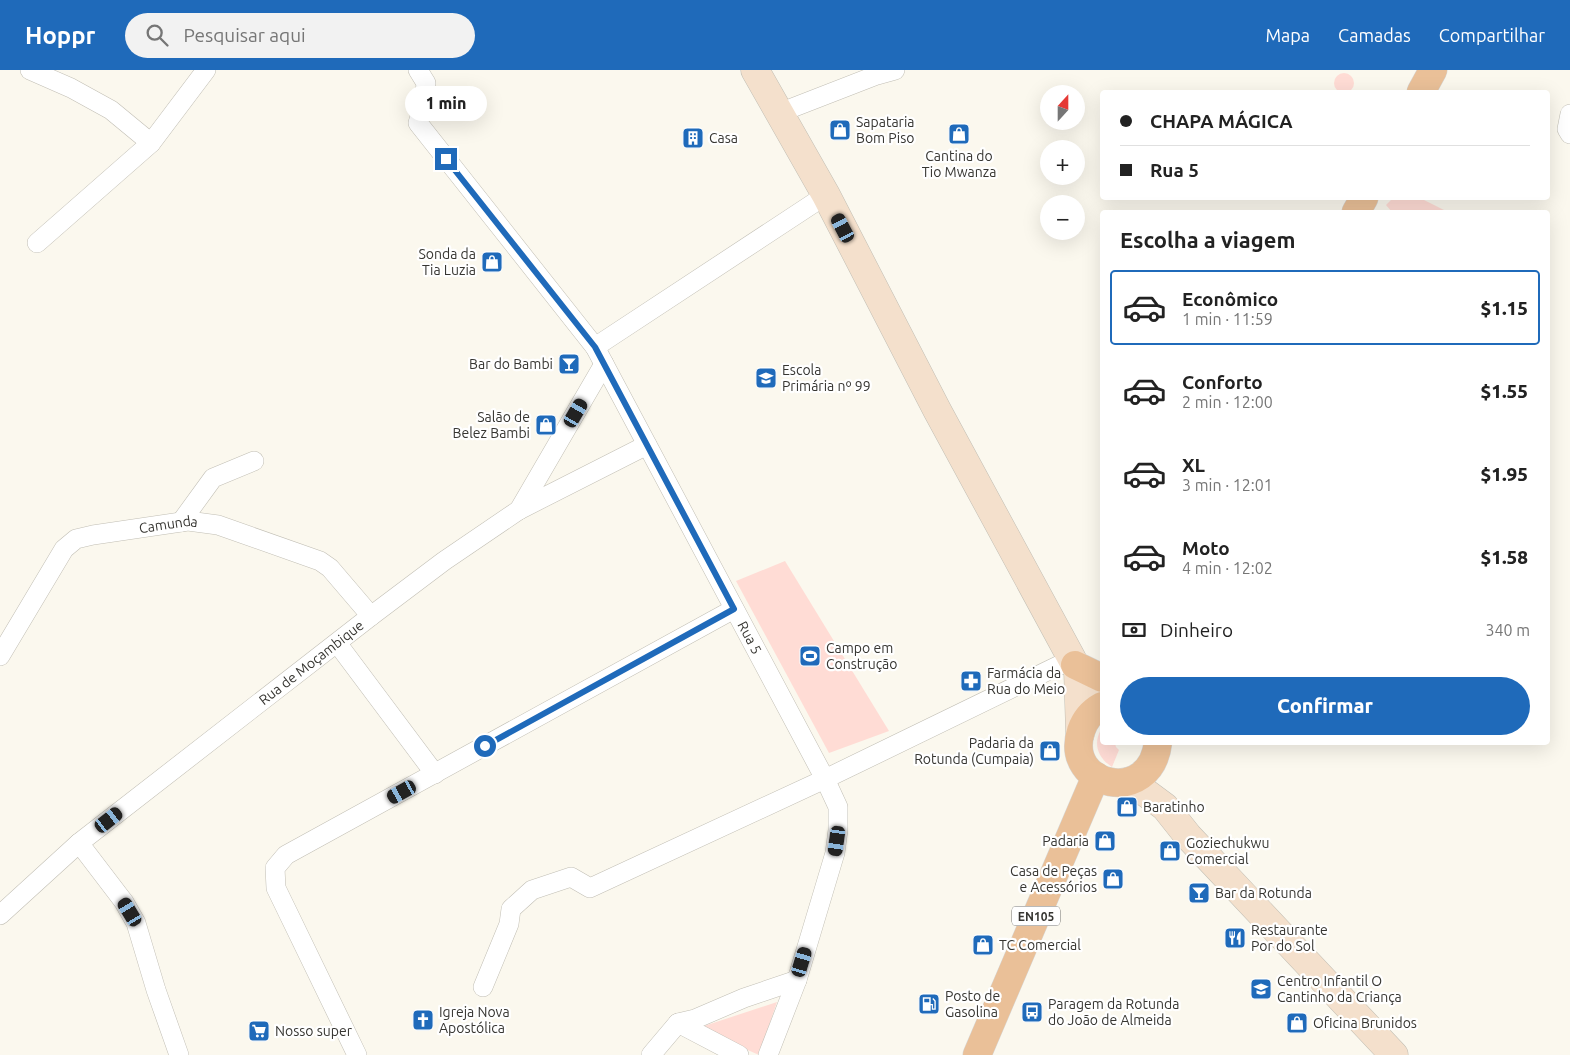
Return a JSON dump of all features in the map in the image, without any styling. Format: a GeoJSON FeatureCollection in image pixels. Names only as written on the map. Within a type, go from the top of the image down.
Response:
{"type":"FeatureCollection","features":[{"type":"Feature","properties":{"kind":"main road"},"geometry":{"type":"LineString","coordinates":[[755,70],[826,196],[937,410],[1082,668],[1100,690]]}},
{"type":"Feature","properties":{"kind":"main road"},"geometry":{"type":"LineString","coordinates":[[1421,90],[1433,70]]}},
{"type":"Feature","properties":{"kind":"main road"},"geometry":{"type":"LineString","coordinates":[[1080,734],[1082,668]]}},
{"type":"Feature","properties":{"kind":"main road"},"geometry":{"type":"LineString","coordinates":[[1100,707],[1094,710],[1085,720],[1080,734],[1078,743],[1080,756],[1086,767],[1112,781],[1138,787],[1165,807],[1188,836],[1394,1055]]}},
{"type":"Feature","properties":{"kind":"main road"},"geometry":{"type":"LineString","coordinates":[[1112,781],[1142,776],[1151,766],[1158,748]]}},
{"type":"Feature","properties":{"kind":"main road"},"geometry":{"type":"LineString","coordinates":[[1158,748],[1157,778],[1165,807]]}},
{"type":"Feature","properties":{"kind":"main road","name":"EN105"},"geometry":{"type":"LineString","coordinates":[[977,1055],[1112,781]]}},
{"type":"Feature","properties":{"kind":"main road","name":"EN105"},"geometry":{"type":"LineString","coordinates":[[998,1055],[1112,781]]}},
{"type":"Feature","properties":{"kind":"street"},"geometry":{"type":"LineString","coordinates":[[30,70],[71,88],[111,110],[151,143]]}},
{"type":"Feature","properties":{"kind":"street"},"geometry":{"type":"LineString","coordinates":[[36,243],[151,143],[206,70]]}},
{"type":"Feature","properties":{"kind":"street","name":"Rua 5"},"geometry":{"type":"LineString","coordinates":[[418,70],[426,83],[424,104],[418,123],[595,347],[825,779],[838,807],[835,853],[797,980],[768,1055]]}},
{"type":"Feature","properties":{"kind":"street"},"geometry":{"type":"LineString","coordinates":[[779,113],[895,70]]}},
{"type":"Feature","properties":{"kind":"street"},"geometry":{"type":"LineString","coordinates":[[841,89],[899,70]]}},
{"type":"Feature","properties":{"kind":"street"},"geometry":{"type":"LineString","coordinates":[[1570,114],[1567,129],[1570,134]]}},
{"type":"Feature","properties":{"kind":"street"},"geometry":{"type":"LineString","coordinates":[[595,347],[826,196]]}},
{"type":"Feature","properties":{"kind":"street"},"geometry":{"type":"LineString","coordinates":[[519,510],[604,364]]}},
{"type":"Feature","properties":{"kind":"street","name":"Rua de Moçambique"},"geometry":{"type":"LineString","coordinates":[[0,915],[79,843],[444,561],[519,510],[647,446]]}},
{"type":"Feature","properties":{"kind":"street"},"geometry":{"type":"LineString","coordinates":[[181,522],[213,478],[254,461]]}},
{"type":"Feature","properties":{"kind":"street","name":"Camunda"},"geometry":{"type":"LineString","coordinates":[[0,656],[64,549],[76,539],[188,521],[218,525],[320,560],[330,568],[371,616]]}},
{"type":"Feature","properties":{"kind":"street"},"geometry":{"type":"LineString","coordinates":[[357,1055],[276,888],[275,868],[286,855],[734,609]]}},
{"type":"Feature","properties":{"kind":"street"},"geometry":{"type":"LineString","coordinates":[[337,643],[435,774]]}},
{"type":"Feature","properties":{"kind":"street"},"geometry":{"type":"LineString","coordinates":[[483,986],[509,924],[511,910],[532,890],[571,877],[590,888],[825,779],[1082,668]]}},
{"type":"Feature","properties":{"kind":"street"},"geometry":{"type":"LineString","coordinates":[[79,843],[124,902],[136,923],[156,990],[179,1055]]}},
{"type":"Feature","properties":{"kind":"street"},"geometry":{"type":"LineString","coordinates":[[651,1055],[678,1023],[695,1019],[744,998],[797,980]]}},
{"type":"Feature","properties":{"kind":"street"},"geometry":{"type":"LineString","coordinates":[[678,1023],[739,1055]]}},
{"type":"Feature","properties":{"kind":"shaded area"},"geometry":{"type":"Polygon","coordinates":[[[1340,74],[1348,74],[1354,83],[1351,90],[1337,90],[1335,87],[1335,79],[1340,74]]]}},
{"type":"Feature","properties":{"kind":"shaded area"},"geometry":{"type":"Polygon","coordinates":[[[1391,200],[1424,200],[1444,210],[1390,210],[1386,205],[1391,200]]]}},
{"type":"Feature","properties":{"kind":"shaded area","name":"Campo em Construção"},"geometry":{"type":"Polygon","coordinates":[[[785,561],[889,731],[829,753],[736,581],[785,561]]]}},
{"type":"Feature","properties":{"kind":"shaded area"},"geometry":{"type":"Polygon","coordinates":[[[1100,732],[1100,745],[1116,745],[1119,750],[1112,767],[1103,759],[1098,750],[1097,739],[1100,732]]]}},
{"type":"Feature","properties":{"kind":"shaded area"},"geometry":{"type":"Polygon","coordinates":[[[777,1002],[759,1055],[698,1028],[777,1002]]]}},
{"type":"Feature","properties":{"kind":"place","name":"Sapataria Bom Piso"},"geometry":{"type":"Point","coordinates":[840,130]}},
{"type":"Feature","properties":{"kind":"place","name":"Cantina do Tio Mwanza"},"geometry":{"type":"Point","coordinates":[959,134]}},
{"type":"Feature","properties":{"kind":"place","name":"Casa"},"geometry":{"type":"Point","coordinates":[693,138]}},
{"type":"Feature","properties":{"kind":"place","name":"Sonda da Tia Luzia"},"geometry":{"type":"Point","coordinates":[492,262]}},
{"type":"Feature","properties":{"kind":"place","name":"Bar do Bambi"},"geometry":{"type":"Point","coordinates":[569,364]}},
{"type":"Feature","properties":{"kind":"place","name":"Escola Primária nº 99"},"geometry":{"type":"Point","coordinates":[766,378]}},
{"type":"Feature","properties":{"kind":"place","name":"Salão de Belez Bambi"},"geometry":{"type":"Point","coordinates":[546,425]}},
{"type":"Feature","properties":{"kind":"place","name":"Campo em Construção"},"geometry":{"type":"Point","coordinates":[810,656]}},
{"type":"Feature","properties":{"kind":"place","name":"Farmácia da Rua do Meio"},"geometry":{"type":"Point","coordinates":[971,681]}},
{"type":"Feature","properties":{"kind":"place","name":"Padaria da Rotunda (Cumpaia)"},"geometry":{"type":"Point","coordinates":[1050,751]}},
{"type":"Feature","properties":{"kind":"place","name":"Baratinho"},"geometry":{"type":"Point","coordinates":[1127,807]}},
{"type":"Feature","properties":{"kind":"place","name":"Padaria"},"geometry":{"type":"Point","coordinates":[1105,841]}},
{"type":"Feature","properties":{"kind":"place","name":"Goziechukwu Comercial"},"geometry":{"type":"Point","coordinates":[1170,851]}},
{"type":"Feature","properties":{"kind":"place","name":"Casa de Peças e Acessórios"},"geometry":{"type":"Point","coordinates":[1113,879]}},
{"type":"Feature","properties":{"kind":"place","name":"Bar da Rotunda"},"geometry":{"type":"Point","coordinates":[1199,893]}},
{"type":"Feature","properties":{"kind":"place","name":"Restaurante Por do Sol"},"geometry":{"type":"Point","coordinates":[1235,938]}},
{"type":"Feature","properties":{"kind":"place","name":"TC Comercial"},"geometry":{"type":"Point","coordinates":[983,945]}},
{"type":"Feature","properties":{"kind":"place","name":"Centro Infantil O Cantinho da Criança"},"geometry":{"type":"Point","coordinates":[1261,989]}},
{"type":"Feature","properties":{"kind":"place","name":"Posto de Gasolina"},"geometry":{"type":"Point","coordinates":[929,1004]}},
{"type":"Feature","properties":{"kind":"place","name":"Paragem da Rotunda do João de Almeida"},"geometry":{"type":"Point","coordinates":[1032,1012]}},
{"type":"Feature","properties":{"kind":"place","name":"Igreja Nova Apostólica"},"geometry":{"type":"Point","coordinates":[423,1020]}},
{"type":"Feature","properties":{"kind":"place","name":"Oficina Brunidos"},"geometry":{"type":"Point","coordinates":[1297,1023]}},
{"type":"Feature","properties":{"kind":"place","name":"Nosso super"},"geometry":{"type":"Point","coordinates":[259,1031]}},
{"type":"Feature","properties":{"kind":"route"},"geometry":{"type":"LineString","coordinates":[[446,159],[595,347],[734,609],[485,746]]}}]}
